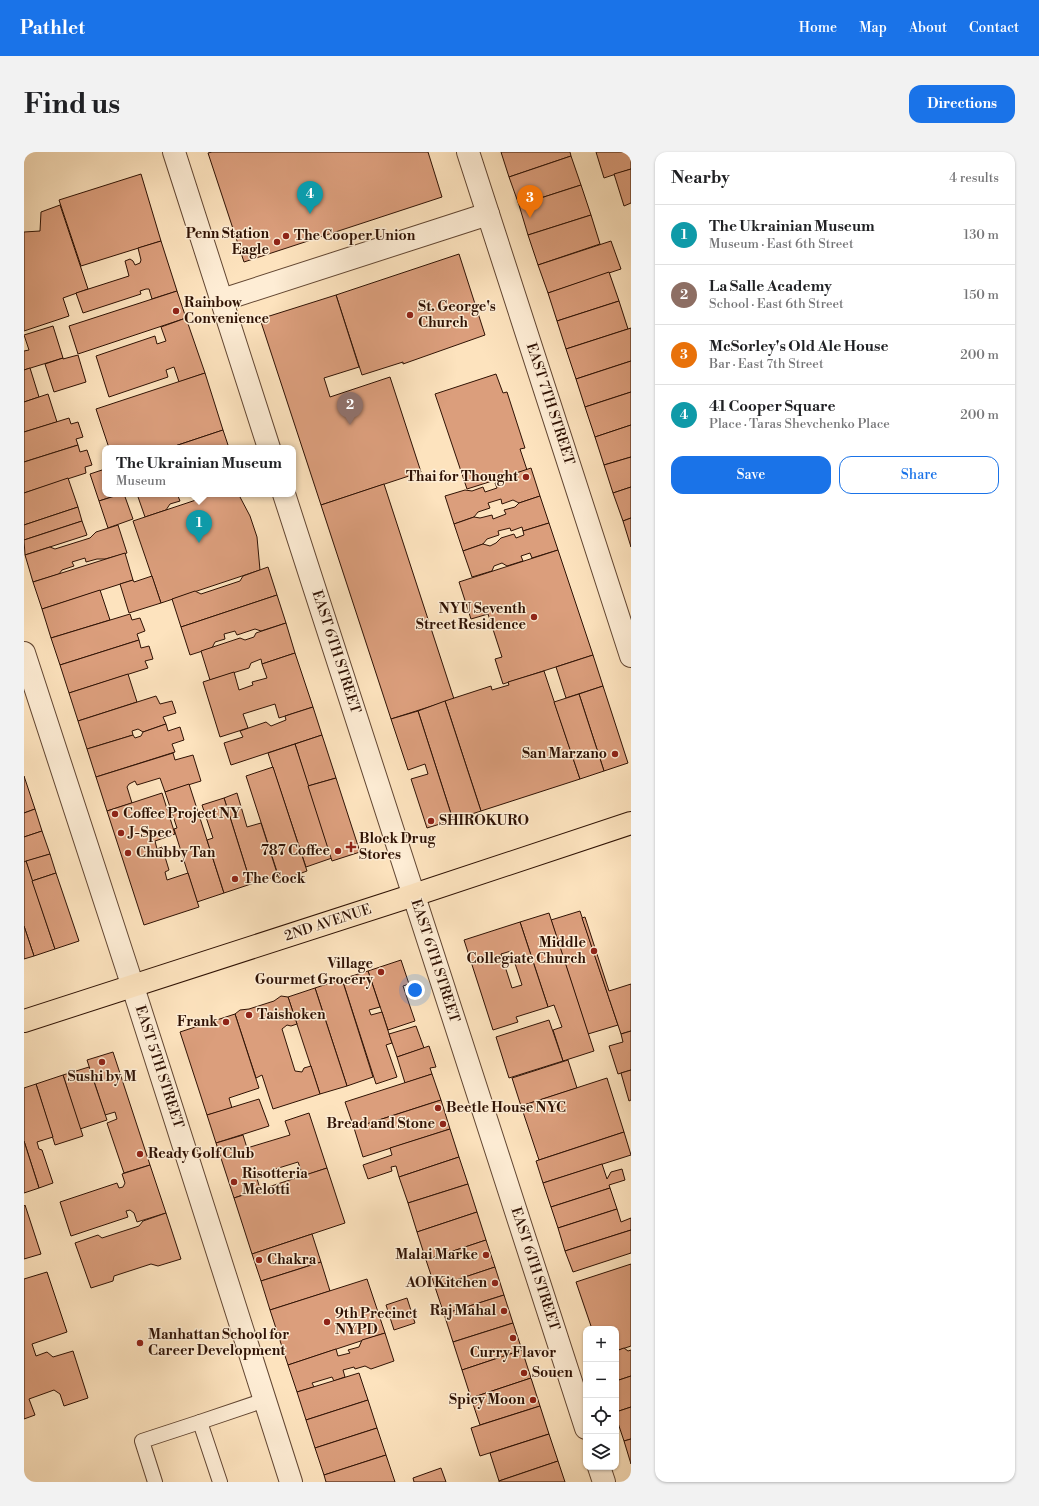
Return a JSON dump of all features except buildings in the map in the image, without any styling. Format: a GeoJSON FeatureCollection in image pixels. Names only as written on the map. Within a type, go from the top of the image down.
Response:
{"type":"FeatureCollection","features":[{"type":"Feature","properties":{"kind":"main road","name":"2ND AVENUE"},"geometry":{"type":"LineString","coordinates":[[24,1022],[631,824]]}},
{"type":"Feature","properties":{"kind":"street"},"geometry":{"type":"LineString","coordinates":[[174,152],[268,445]]}},
{"type":"Feature","properties":{"kind":"street","name":"EAST 7TH STREET"},"geometry":{"type":"LineString","coordinates":[[468,152],[631,656]]}},
{"type":"Feature","properties":{"kind":"street"},"geometry":{"type":"LineString","coordinates":[[222,300],[488,214]]}},
{"type":"Feature","properties":{"kind":"street","name":"EAST 6TH STREET"},"geometry":{"type":"LineString","coordinates":[[285,497],[583,1419]]}},
{"type":"Feature","properties":{"kind":"street","name":"EAST 5TH STREET"},"geometry":{"type":"LineString","coordinates":[[24,653],[133,987],[291,1482]]}},
{"type":"Feature","properties":{"kind":"street"},"geometry":{"type":"LineString","coordinates":[[600,1470],[604,1482]]}},
{"type":"Feature","properties":{"kind":"lane"},"geometry":{"type":"LineString","coordinates":[[155,1482],[142,1441],[265,1400]]}},
{"type":"Feature","properties":{"kind":"lane"},"geometry":{"type":"LineString","coordinates":[[200,1422],[220,1482]]}},
{"type":"Feature","properties":{"kind":"place","name":"41 Cooper Square"},"geometry":{"type":"Point","coordinates":[310,214]}},
{"type":"Feature","properties":{"kind":"place","name":"McSorley's Old Ale House"},"geometry":{"type":"Point","coordinates":[530,218]}},
{"type":"Feature","properties":{"kind":"place","name":"The Cooper Union"},"geometry":{"type":"Point","coordinates":[286,236]}},
{"type":"Feature","properties":{"kind":"place","name":"Penn Station Eagle"},"geometry":{"type":"Point","coordinates":[277,242]}},
{"type":"Feature","properties":{"kind":"place","name":"Rainbow Convenience"},"geometry":{"type":"Point","coordinates":[176,311]}},
{"type":"Feature","properties":{"kind":"place","name":"St. George's Church"},"geometry":{"type":"Point","coordinates":[410,315]}},
{"type":"Feature","properties":{"kind":"place","name":"La Salle Academy"},"geometry":{"type":"Point","coordinates":[350,425]}},
{"type":"Feature","properties":{"kind":"place","name":"Thai for Thought"},"geometry":{"type":"Point","coordinates":[526,477]}},
{"type":"Feature","properties":{"kind":"place","name":"The Ukrainian Museum"},"geometry":{"type":"Point","coordinates":[199,543]}},
{"type":"Feature","properties":{"kind":"place","name":"NYU Seventh Street Residence"},"geometry":{"type":"Point","coordinates":[534,617]}},
{"type":"Feature","properties":{"kind":"place","name":"San Marzano"},"geometry":{"type":"Point","coordinates":[615,754]}},
{"type":"Feature","properties":{"kind":"place","name":"Coffee Project NY"},"geometry":{"type":"Point","coordinates":[115,814]}},
{"type":"Feature","properties":{"kind":"place","name":"SHIROKURO"},"geometry":{"type":"Point","coordinates":[431,821]}},
{"type":"Feature","properties":{"kind":"place","name":"J-Spec"},"geometry":{"type":"Point","coordinates":[121,833]}},
{"type":"Feature","properties":{"kind":"place","name":"Block Drug Stores"},"geometry":{"type":"Point","coordinates":[351,847]}},
{"type":"Feature","properties":{"kind":"place","name":"787 Coffee"},"geometry":{"type":"Point","coordinates":[338,851]}},
{"type":"Feature","properties":{"kind":"place","name":"Chubby Tan"},"geometry":{"type":"Point","coordinates":[128,853]}},
{"type":"Feature","properties":{"kind":"place","name":"The Cock"},"geometry":{"type":"Point","coordinates":[235,879]}},
{"type":"Feature","properties":{"kind":"place","name":"Middle Collegiate Church"},"geometry":{"type":"Point","coordinates":[594,951]}},
{"type":"Feature","properties":{"kind":"place","name":"Village Gourmet Grocery"},"geometry":{"type":"Point","coordinates":[381,972]}},
{"type":"Feature","properties":{"kind":"place","name":"Taishoken"},"geometry":{"type":"Point","coordinates":[249,1015]}},
{"type":"Feature","properties":{"kind":"place","name":"Frank"},"geometry":{"type":"Point","coordinates":[226,1022]}},
{"type":"Feature","properties":{"kind":"place","name":"Sushi by M"},"geometry":{"type":"Point","coordinates":[102,1062]}},
{"type":"Feature","properties":{"kind":"place","name":"Beetle House NYC"},"geometry":{"type":"Point","coordinates":[438,1108]}},
{"type":"Feature","properties":{"kind":"place","name":"Bread and Stone"},"geometry":{"type":"Point","coordinates":[443,1124]}},
{"type":"Feature","properties":{"kind":"place","name":"Ready Golf Club"},"geometry":{"type":"Point","coordinates":[140,1154]}},
{"type":"Feature","properties":{"kind":"place","name":"Risotteria Melotti"},"geometry":{"type":"Point","coordinates":[234,1182]}},
{"type":"Feature","properties":{"kind":"place","name":"Malai Marke"},"geometry":{"type":"Point","coordinates":[486,1255]}},
{"type":"Feature","properties":{"kind":"place","name":"Chakra"},"geometry":{"type":"Point","coordinates":[259,1260]}},
{"type":"Feature","properties":{"kind":"place","name":"AOI Kitchen"},"geometry":{"type":"Point","coordinates":[495,1283]}},
{"type":"Feature","properties":{"kind":"place","name":"Raj Mahal"},"geometry":{"type":"Point","coordinates":[504,1311]}},
{"type":"Feature","properties":{"kind":"place","name":"9th Precinct NYPD"},"geometry":{"type":"Point","coordinates":[327,1322]}},
{"type":"Feature","properties":{"kind":"place","name":"Curry Flavor"},"geometry":{"type":"Point","coordinates":[513,1338]}},
{"type":"Feature","properties":{"kind":"place","name":"Manhattan School for Career Development"},"geometry":{"type":"Point","coordinates":[140,1343]}},
{"type":"Feature","properties":{"kind":"place","name":"Souen"},"geometry":{"type":"Point","coordinates":[524,1373]}},
{"type":"Feature","properties":{"kind":"place","name":"Spicy Moon"},"geometry":{"type":"Point","coordinates":[533,1400]}}]}
